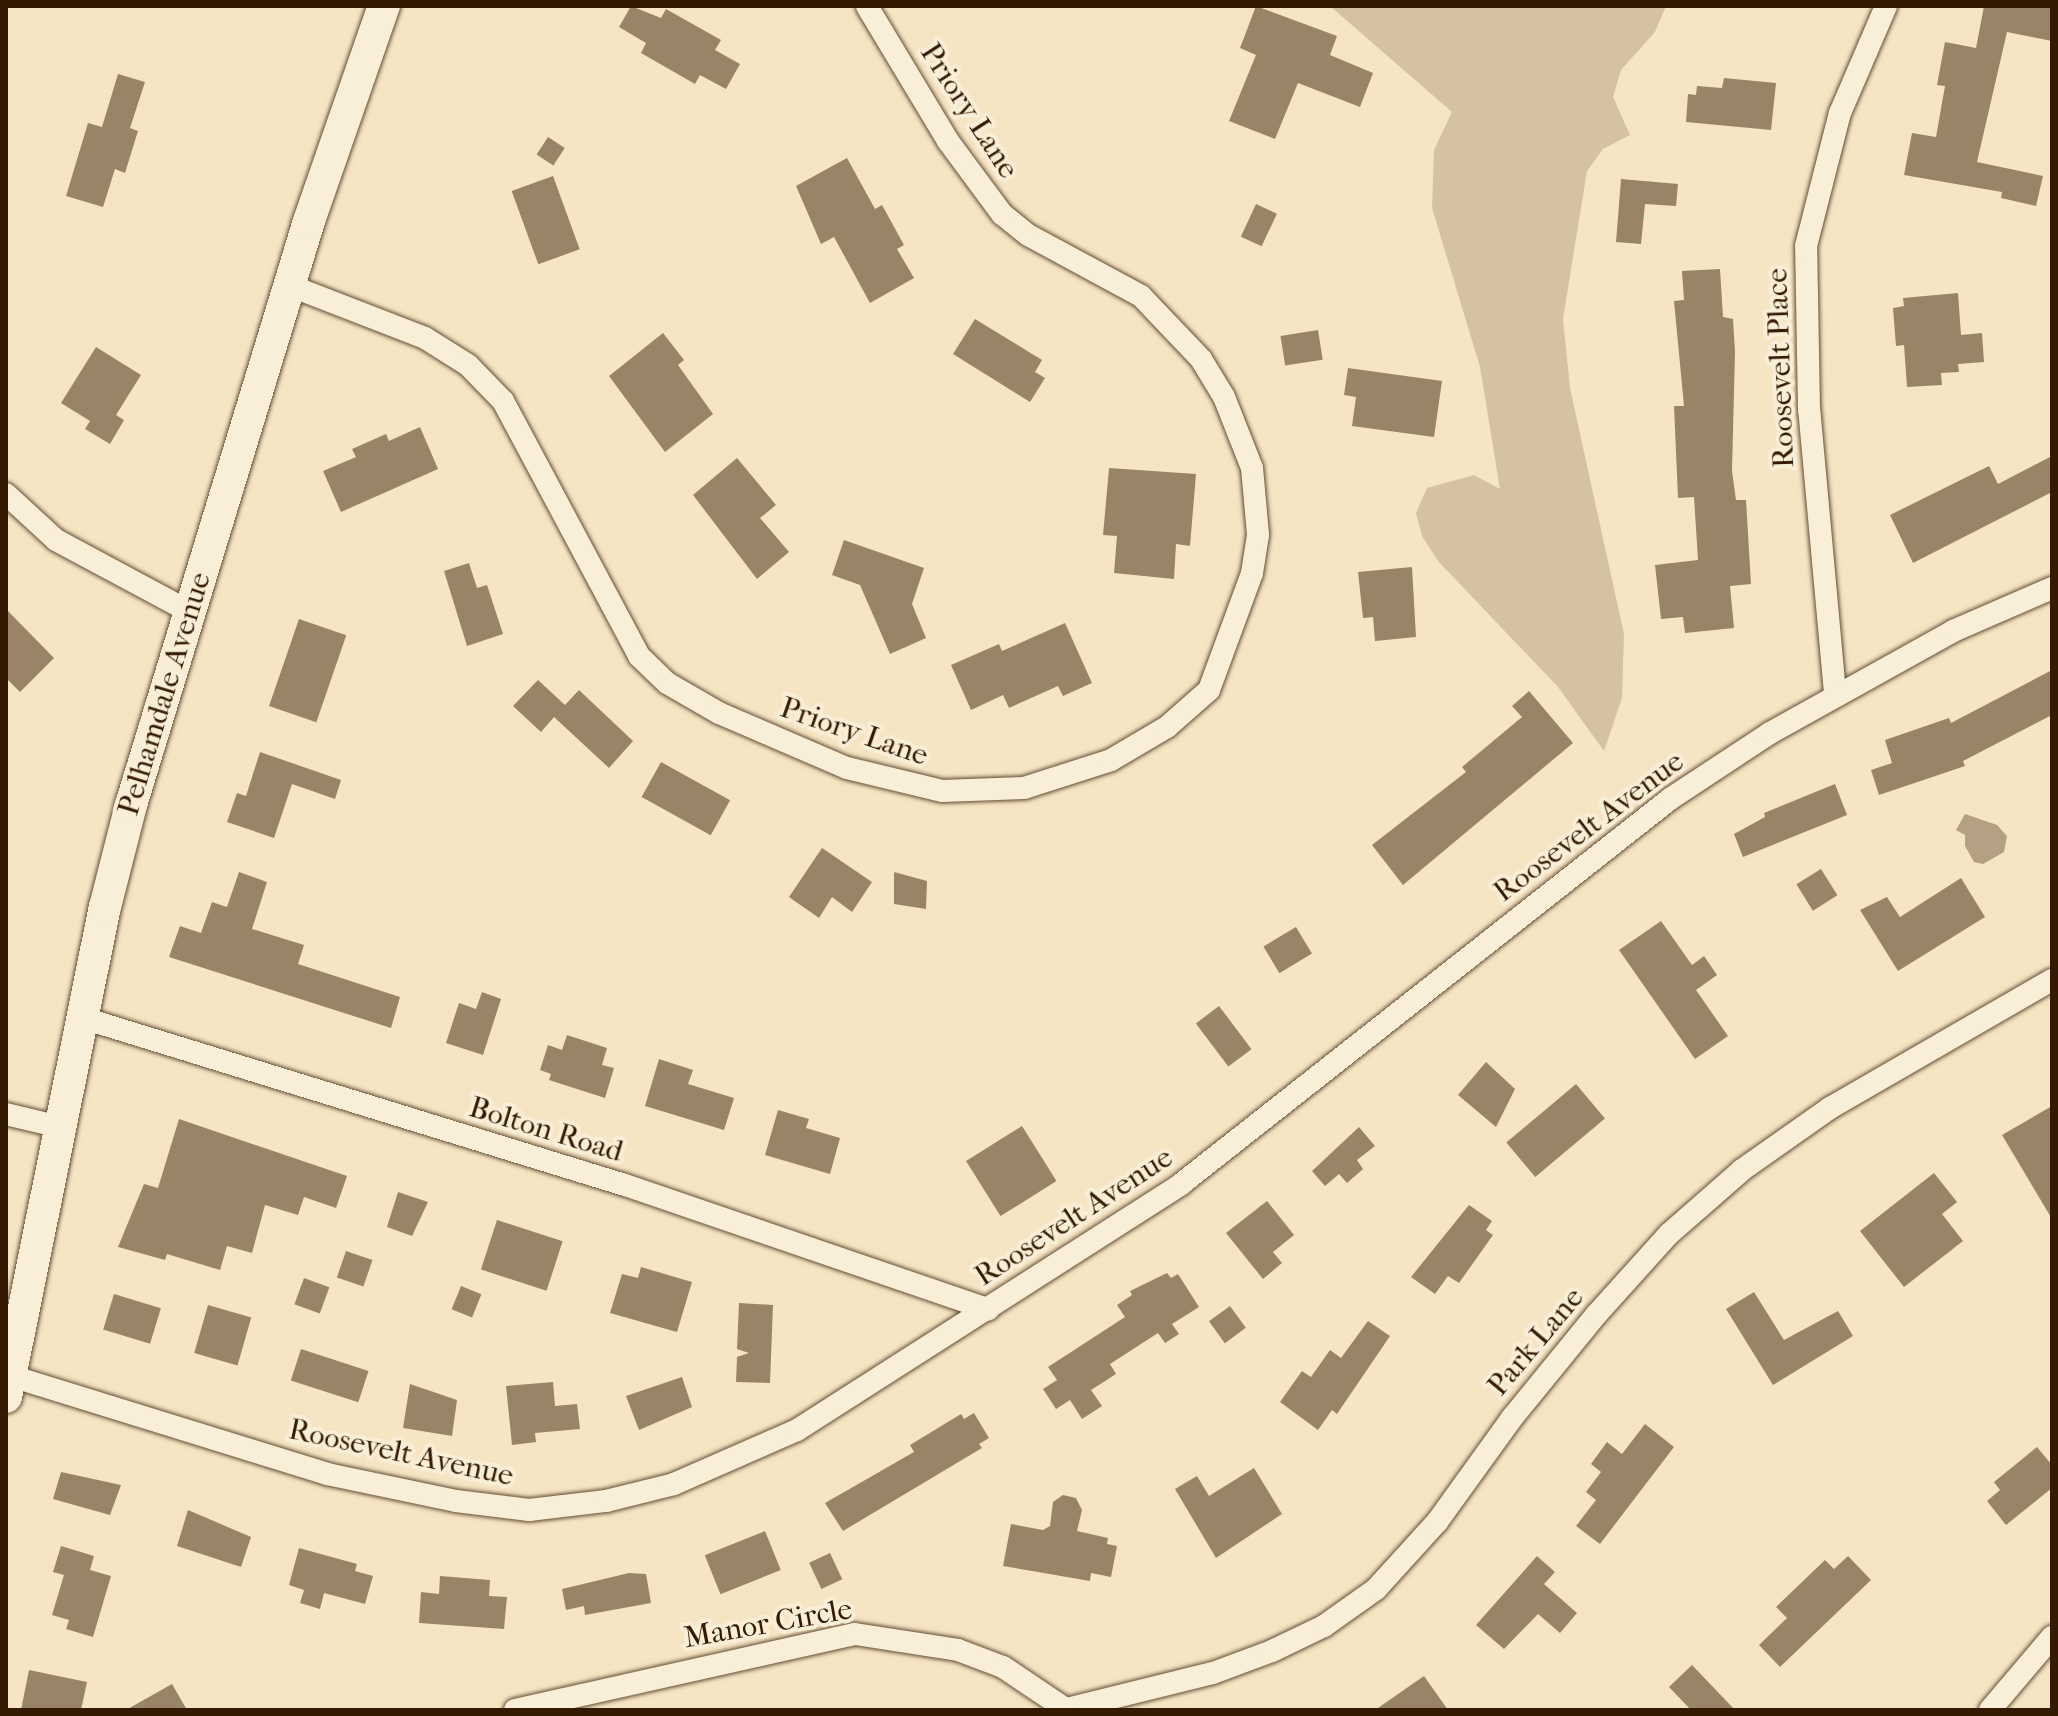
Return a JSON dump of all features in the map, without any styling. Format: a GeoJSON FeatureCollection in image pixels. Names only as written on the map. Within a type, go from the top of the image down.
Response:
{"type":"FeatureCollection","features":[{"type":"Feature","properties":{"kind":"street","name":"Pelhamdale Avenue"},"geometry":{"type":"LineString","coordinates":[[8,1387],[83,1018],[131,805],[291,286],[384,6]]}},
{"type":"Feature","properties":{"kind":"street","name":"Priory Lane"},"geometry":{"type":"LineString","coordinates":[[291,286],[425,338],[468,365],[503,401],[639,656],[667,683],[719,713],[847,768],[942,791],[1024,788],[1111,760],[1167,727],[1209,690],[1252,573],[1258,534],[1252,468],[1224,397],[1191,347],[1141,296],[1028,235],[1002,214],[948,141],[867,6]]}},
{"type":"Feature","properties":{"kind":"street","name":"Roosevelt Place"},"geometry":{"type":"LineString","coordinates":[[1835,693],[1809,410],[1806,246],[1840,113],[1886,6]]}},
{"type":"Feature","properties":{"kind":"street"},"geometry":{"type":"LineString","coordinates":[[6,494],[56,540],[190,612]]}},
{"type":"Feature","properties":{"kind":"street","name":"Roosevelt Avenue"},"geometry":{"type":"LineString","coordinates":[[8,1387],[327,1474],[456,1501],[529,1510],[606,1501],[674,1484],[797,1430],[1181,1184],[1670,799],[1835,693],[1953,631],[2052,588]]}},
{"type":"Feature","properties":{"kind":"street","name":"Park Lane"},"geometry":{"type":"LineString","coordinates":[[1067,1709],[1213,1673],[1272,1651],[1324,1626],[1376,1589],[1437,1522],[1512,1418],[1596,1315],[1669,1234],[1742,1170],[1830,1108],[2052,980]]}},
{"type":"Feature","properties":{"kind":"street","name":"Bolton Road"},"geometry":{"type":"LineString","coordinates":[[83,1018],[625,1185],[988,1309]]}},
{"type":"Feature","properties":{"kind":"street"},"geometry":{"type":"LineString","coordinates":[[6,1114],[60,1127]]}},
{"type":"Feature","properties":{"kind":"street","name":"Manor Circle"},"geometry":{"type":"LineString","coordinates":[[515,1710],[855,1634],[958,1650],[1003,1667],[1067,1709]]}},
{"type":"Feature","properties":{"kind":"street"},"geometry":{"type":"LineString","coordinates":[[1990,1710],[2052,1637]]}},
{"type":"Feature","properties":{"kind":"shaded area"},"geometry":{"type":"Polygon","coordinates":[[[1330,6],[1666,6],[1655,32],[1621,70],[1613,97],[1630,135],[1603,149],[1587,171],[1563,319],[1570,388],[1624,634],[1622,698],[1604,751],[1558,687],[1438,561],[1422,536],[1416,513],[1427,488],[1474,475],[1500,489],[1480,367],[1432,208],[1434,150],[1452,112],[1330,6]]]}},
{"type":"Feature","properties":{"kind":"shaded area"},"geometry":{"type":"Polygon","coordinates":[[[1965,814],[1997,825],[2007,836],[2004,852],[1983,864],[1974,862],[1965,846],[1965,835],[1956,830],[1965,814]]]}},
{"type":"Feature","properties":{"kind":"building"},"geometry":{"type":"Polygon","coordinates":[[[631,6],[661,18],[666,9],[721,40],[715,50],[740,64],[726,89],[700,75],[695,84],[641,53],[646,43],[619,27],[631,6]]]}},
{"type":"Feature","properties":{"kind":"building"},"geometry":{"type":"Polygon","coordinates":[[[1256,6],[1337,36],[1330,55],[1373,73],[1360,107],[1298,83],[1275,139],[1229,121],[1256,55],[1240,48],[1256,6]]]}},
{"type":"Feature","properties":{"kind":"building"},"geometry":{"type":"Polygon","coordinates":[[[1984,6],[2052,6],[2052,41],[2007,32],[1977,162],[2043,176],[2036,206],[2001,198],[2002,192],[1904,175],[1912,133],[1936,137],[1945,86],[1937,85],[1945,42],[1976,48],[1984,6]]]}},
{"type":"Feature","properties":{"kind":"building"},"geometry":{"type":"Polygon","coordinates":[[[118,74],[145,82],[130,128],[138,131],[125,173],[115,169],[103,207],[66,196],[88,123],[102,127],[118,74]]]}},
{"type":"Feature","properties":{"kind":"building"},"geometry":{"type":"Polygon","coordinates":[[[1724,78],[1776,83],[1771,130],[1686,122],[1688,94],[1696,95],[1697,86],[1722,88],[1724,78]]]}},
{"type":"Feature","properties":{"kind":"building"},"geometry":{"type":"Polygon","coordinates":[[[548,137],[565,148],[553,166],[537,155],[548,137]]]}},
{"type":"Feature","properties":{"kind":"building"},"geometry":{"type":"Polygon","coordinates":[[[847,158],[875,209],[882,205],[904,245],[897,249],[914,278],[870,303],[834,237],[821,244],[796,186],[847,158]]]}},
{"type":"Feature","properties":{"kind":"building"},"geometry":{"type":"Polygon","coordinates":[[[553,176],[580,249],[538,264],[512,191],[553,176]]]}},
{"type":"Feature","properties":{"kind":"building"},"geometry":{"type":"Polygon","coordinates":[[[1621,179],[1678,184],[1676,206],[1645,204],[1641,244],[1616,242],[1621,179]]]}},
{"type":"Feature","properties":{"kind":"building"},"geometry":{"type":"Polygon","coordinates":[[[1256,204],[1277,214],[1262,246],[1241,237],[1256,204]]]}},
{"type":"Feature","properties":{"kind":"building"},"geometry":{"type":"Polygon","coordinates":[[[1720,269],[1723,317],[1733,319],[1732,471],[1736,500],[1746,500],[1751,584],[1730,586],[1734,628],[1685,633],[1683,617],[1661,619],[1655,565],[1698,560],[1694,497],[1678,498],[1674,406],[1684,406],[1674,301],[1684,300],[1682,271],[1720,269]]]}},
{"type":"Feature","properties":{"kind":"building"},"geometry":{"type":"Polygon","coordinates":[[[1958,293],[1961,335],[1982,333],[1984,362],[1958,364],[1959,372],[1941,373],[1942,385],[1907,387],[1904,345],[1896,346],[1893,308],[1904,306],[1903,298],[1958,293]]]}},
{"type":"Feature","properties":{"kind":"building"},"geometry":{"type":"Polygon","coordinates":[[[975,319],[1042,360],[1035,372],[1045,378],[1030,402],[953,354],[975,319]]]}},
{"type":"Feature","properties":{"kind":"building"},"geometry":{"type":"Polygon","coordinates":[[[1318,330],[1323,360],[1285,366],[1280,336],[1318,330]]]}},
{"type":"Feature","properties":{"kind":"building"},"geometry":{"type":"Polygon","coordinates":[[[663,333],[684,360],[678,365],[713,414],[665,452],[609,376],[663,333]]]}},
{"type":"Feature","properties":{"kind":"building"},"geometry":{"type":"Polygon","coordinates":[[[96,347],[141,375],[116,415],[124,420],[110,444],[85,429],[90,421],[61,403],[96,347]]]}},
{"type":"Feature","properties":{"kind":"building"},"geometry":{"type":"Polygon","coordinates":[[[1348,368],[1442,381],[1434,437],[1352,426],[1356,397],[1344,395],[1348,368]]]}},
{"type":"Feature","properties":{"kind":"building"},"geometry":{"type":"Polygon","coordinates":[[[420,427],[438,469],[341,512],[323,471],[356,457],[352,449],[386,434],[389,441],[420,427]]]}},
{"type":"Feature","properties":{"kind":"building"},"geometry":{"type":"Polygon","coordinates":[[[2052,456],[2052,492],[1913,563],[1890,515],[1989,466],[1998,484],[2052,456]]]}},
{"type":"Feature","properties":{"kind":"building"},"geometry":{"type":"Polygon","coordinates":[[[737,458],[776,505],[760,518],[789,552],[757,579],[693,495],[737,458]]]}},
{"type":"Feature","properties":{"kind":"building"},"geometry":{"type":"Polygon","coordinates":[[[1109,468],[1196,474],[1190,546],[1176,544],[1174,579],[1114,573],[1117,536],[1103,535],[1109,468]]]}},
{"type":"Feature","properties":{"kind":"building"},"geometry":{"type":"Polygon","coordinates":[[[844,540],[924,568],[912,604],[926,638],[890,654],[860,585],[832,575],[844,540]]]}},
{"type":"Feature","properties":{"kind":"building"},"geometry":{"type":"Polygon","coordinates":[[[469,563],[477,588],[487,585],[503,634],[467,646],[444,571],[469,563]]]}},
{"type":"Feature","properties":{"kind":"building"},"geometry":{"type":"Polygon","coordinates":[[[1412,567],[1416,637],[1375,641],[1373,617],[1363,618],[1358,572],[1412,567]]]}},
{"type":"Feature","properties":{"kind":"building"},"geometry":{"type":"Polygon","coordinates":[[[6,609],[54,658],[20,692],[6,678],[6,609]]]}},
{"type":"Feature","properties":{"kind":"building"},"geometry":{"type":"Polygon","coordinates":[[[299,619],[346,635],[316,722],[269,706],[299,619]]]}},
{"type":"Feature","properties":{"kind":"building"},"geometry":{"type":"Polygon","coordinates":[[[1065,623],[1092,683],[1063,696],[1058,686],[1009,708],[1003,695],[971,710],[951,665],[999,644],[1002,651],[1065,623]]]}},
{"type":"Feature","properties":{"kind":"building"},"geometry":{"type":"Polygon","coordinates":[[[2052,670],[2052,715],[1963,761],[1965,766],[1879,795],[1871,770],[1892,763],[1885,740],[1949,718],[1951,723],[2052,670]]]}},
{"type":"Feature","properties":{"kind":"building"},"geometry":{"type":"Polygon","coordinates":[[[538,680],[565,705],[579,690],[633,741],[609,768],[554,717],[541,732],[513,706],[538,680]]]}},
{"type":"Feature","properties":{"kind":"building"},"geometry":{"type":"Polygon","coordinates":[[[1529,691],[1573,743],[1403,885],[1372,845],[1466,772],[1462,767],[1522,717],[1512,706],[1529,691]]]}},
{"type":"Feature","properties":{"kind":"building"},"geometry":{"type":"Polygon","coordinates":[[[260,752],[341,780],[335,799],[292,784],[274,838],[227,822],[237,793],[246,796],[260,752]]]}},
{"type":"Feature","properties":{"kind":"building"},"geometry":{"type":"Polygon","coordinates":[[[661,762],[730,800],[711,835],[642,797],[661,762]]]}},
{"type":"Feature","properties":{"kind":"building"},"geometry":{"type":"Polygon","coordinates":[[[1835,784],[1847,815],[1743,857],[1734,834],[1765,817],[1764,813],[1835,784]]]}},
{"type":"Feature","properties":{"kind":"building"},"geometry":{"type":"Polygon","coordinates":[[[822,848],[872,882],[852,912],[832,897],[819,918],[789,897],[822,848]]]}},
{"type":"Feature","properties":{"kind":"building"},"geometry":{"type":"Polygon","coordinates":[[[1821,869],[1837,895],[1813,911],[1796,884],[1821,869]]]}},
{"type":"Feature","properties":{"kind":"building"},"geometry":{"type":"Polygon","coordinates":[[[239,872],[267,882],[252,929],[304,945],[298,964],[400,997],[391,1028],[169,957],[180,926],[201,933],[212,902],[227,907],[239,872]]]}},
{"type":"Feature","properties":{"kind":"building"},"geometry":{"type":"Polygon","coordinates":[[[894,872],[927,881],[926,909],[894,904],[894,872]]]}},
{"type":"Feature","properties":{"kind":"building"},"geometry":{"type":"Polygon","coordinates":[[[1961,878],[1985,917],[1898,971],[1860,910],[1887,897],[1900,917],[1961,878]]]}},
{"type":"Feature","properties":{"kind":"building"},"geometry":{"type":"Polygon","coordinates":[[[1661,921],[1692,965],[1704,956],[1717,975],[1696,990],[1728,1036],[1695,1059],[1619,950],[1661,921]]]}},
{"type":"Feature","properties":{"kind":"building"},"geometry":{"type":"Polygon","coordinates":[[[1296,927],[1312,954],[1279,973],[1263,947],[1296,927]]]}},
{"type":"Feature","properties":{"kind":"building"},"geometry":{"type":"Polygon","coordinates":[[[482,992],[501,999],[483,1055],[446,1043],[459,1003],[476,1009],[482,992]]]}},
{"type":"Feature","properties":{"kind":"building"},"geometry":{"type":"Polygon","coordinates":[[[1219,1006],[1251,1049],[1228,1067],[1196,1023],[1219,1006]]]}},
{"type":"Feature","properties":{"kind":"building"},"geometry":{"type":"Polygon","coordinates":[[[567,1035],[607,1048],[602,1065],[614,1068],[605,1098],[549,1080],[551,1074],[540,1070],[548,1045],[562,1050],[567,1035]]]}},
{"type":"Feature","properties":{"kind":"building"},"geometry":{"type":"Polygon","coordinates":[[[659,1059],[693,1070],[688,1084],[734,1098],[724,1130],[645,1106],[659,1059]]]}},
{"type":"Feature","properties":{"kind":"building"},"geometry":{"type":"Polygon","coordinates":[[[1486,1062],[1515,1089],[1496,1127],[1458,1095],[1486,1062]]]}},
{"type":"Feature","properties":{"kind":"building"},"geometry":{"type":"Polygon","coordinates":[[[1576,1084],[1605,1118],[1535,1177],[1506,1142],[1576,1084]]]}},
{"type":"Feature","properties":{"kind":"building"},"geometry":{"type":"Polygon","coordinates":[[[2052,1106],[2052,1219],[2002,1135],[2052,1106]]]}},
{"type":"Feature","properties":{"kind":"building"},"geometry":{"type":"Polygon","coordinates":[[[778,1110],[809,1119],[806,1128],[840,1138],[830,1174],[765,1155],[778,1110]]]}},
{"type":"Feature","properties":{"kind":"building"},"geometry":{"type":"Polygon","coordinates":[[[179,1119],[347,1176],[336,1208],[304,1197],[298,1215],[265,1205],[252,1253],[227,1246],[220,1270],[167,1254],[165,1260],[118,1247],[144,1184],[158,1188],[179,1119]]]}},
{"type":"Feature","properties":{"kind":"building"},"geometry":{"type":"Polygon","coordinates":[[[1022,1126],[1056,1181],[1000,1216],[966,1161],[1022,1126]]]}},
{"type":"Feature","properties":{"kind":"building"},"geometry":{"type":"Polygon","coordinates":[[[1359,1127],[1375,1146],[1357,1160],[1363,1169],[1347,1183],[1339,1174],[1325,1186],[1312,1171],[1359,1127]]]}},
{"type":"Feature","properties":{"kind":"building"},"geometry":{"type":"Polygon","coordinates":[[[1934,1173],[1957,1202],[1942,1214],[1963,1241],[1904,1287],[1860,1231],[1934,1173]]]}},
{"type":"Feature","properties":{"kind":"building"},"geometry":{"type":"Polygon","coordinates":[[[398,1192],[428,1202],[412,1236],[387,1227],[398,1192]]]}},
{"type":"Feature","properties":{"kind":"building"},"geometry":{"type":"Polygon","coordinates":[[[1267,1201],[1294,1235],[1273,1252],[1282,1263],[1263,1279],[1226,1233],[1267,1201]]]}},
{"type":"Feature","properties":{"kind":"building"},"geometry":{"type":"Polygon","coordinates":[[[1469,1205],[1492,1221],[1486,1230],[1493,1235],[1459,1283],[1448,1276],[1435,1294],[1411,1277],[1469,1205]]]}},
{"type":"Feature","properties":{"kind":"building"},"geometry":{"type":"Polygon","coordinates":[[[497,1220],[563,1241],[547,1291],[481,1269],[497,1220]]]}},
{"type":"Feature","properties":{"kind":"building"},"geometry":{"type":"Polygon","coordinates":[[[346,1251],[372,1260],[363,1287],[337,1277],[346,1251]]]}},
{"type":"Feature","properties":{"kind":"building"},"geometry":{"type":"Polygon","coordinates":[[[641,1267],[692,1282],[677,1332],[610,1313],[622,1274],[638,1278],[641,1267]]]}},
{"type":"Feature","properties":{"kind":"building"},"geometry":{"type":"Polygon","coordinates":[[[1167,1273],[1171,1278],[1178,1274],[1199,1307],[1172,1324],[1179,1334],[1165,1343],[1158,1333],[1110,1364],[1116,1374],[1091,1390],[1102,1406],[1082,1419],[1070,1400],[1056,1409],[1043,1389],[1057,1380],[1048,1367],[1125,1317],[1117,1305],[1132,1295],[1130,1291],[1167,1273]]]}},
{"type":"Feature","properties":{"kind":"building"},"geometry":{"type":"Polygon","coordinates":[[[304,1278],[329,1287],[320,1314],[294,1304],[304,1278]]]}},
{"type":"Feature","properties":{"kind":"building"},"geometry":{"type":"Polygon","coordinates":[[[461,1286],[481,1294],[472,1317],[452,1309],[461,1286]]]}},
{"type":"Feature","properties":{"kind":"building"},"geometry":{"type":"Polygon","coordinates":[[[1754,1292],[1784,1340],[1838,1311],[1853,1336],[1773,1385],[1726,1309],[1754,1292]]]}},
{"type":"Feature","properties":{"kind":"building"},"geometry":{"type":"Polygon","coordinates":[[[114,1294],[161,1308],[150,1344],[103,1329],[114,1294]]]}},
{"type":"Feature","properties":{"kind":"building"},"geometry":{"type":"Polygon","coordinates":[[[739,1303],[773,1305],[770,1383],[736,1382],[737,1357],[749,1353],[737,1349],[739,1303]]]}},
{"type":"Feature","properties":{"kind":"building"},"geometry":{"type":"Polygon","coordinates":[[[208,1305],[251,1317],[237,1365],[194,1353],[208,1305]]]}},
{"type":"Feature","properties":{"kind":"building"},"geometry":{"type":"Polygon","coordinates":[[[1230,1306],[1246,1328],[1225,1343],[1209,1321],[1230,1306]]]}},
{"type":"Feature","properties":{"kind":"building"},"geometry":{"type":"Polygon","coordinates":[[[1368,1321],[1390,1336],[1337,1414],[1332,1410],[1318,1430],[1280,1402],[1302,1371],[1311,1377],[1330,1350],[1341,1358],[1368,1321]]]}},
{"type":"Feature","properties":{"kind":"building"},"geometry":{"type":"Polygon","coordinates":[[[301,1349],[369,1371],[358,1402],[291,1380],[301,1349]]]}},
{"type":"Feature","properties":{"kind":"building"},"geometry":{"type":"Polygon","coordinates":[[[682,1377],[692,1407],[639,1430],[626,1396],[682,1377]]]}},
{"type":"Feature","properties":{"kind":"building"},"geometry":{"type":"Polygon","coordinates":[[[553,1382],[555,1406],[577,1404],[580,1429],[535,1433],[536,1442],[512,1445],[506,1386],[553,1382]]]}},
{"type":"Feature","properties":{"kind":"building"},"geometry":{"type":"Polygon","coordinates":[[[410,1384],[457,1400],[452,1436],[403,1428],[410,1384]]]}},
{"type":"Feature","properties":{"kind":"building"},"geometry":{"type":"Polygon","coordinates":[[[974,1413],[989,1438],[979,1444],[982,1448],[843,1531],[825,1503],[914,1452],[910,1445],[961,1414],[964,1419],[974,1413]]]}},
{"type":"Feature","properties":{"kind":"building"},"geometry":{"type":"Polygon","coordinates":[[[1645,1424],[1674,1447],[1600,1544],[1576,1526],[1596,1500],[1586,1492],[1601,1472],[1591,1464],[1607,1442],[1622,1454],[1645,1424]]]}},
{"type":"Feature","properties":{"kind":"building"},"geometry":{"type":"Polygon","coordinates":[[[2037,1447],[2052,1465],[2052,1488],[2006,1525],[1987,1501],[2000,1490],[1994,1482],[2037,1447]]]}},
{"type":"Feature","properties":{"kind":"building"},"geometry":{"type":"Polygon","coordinates":[[[1254,1468],[1282,1514],[1216,1558],[1175,1489],[1197,1476],[1209,1496],[1254,1468]]]}},
{"type":"Feature","properties":{"kind":"building"},"geometry":{"type":"Polygon","coordinates":[[[61,1472],[121,1485],[110,1515],[53,1499],[61,1472]]]}},
{"type":"Feature","properties":{"kind":"building"},"geometry":{"type":"Polygon","coordinates":[[[1063,1495],[1076,1498],[1082,1510],[1077,1531],[1108,1538],[1107,1544],[1117,1546],[1111,1577],[1091,1573],[1090,1581],[1003,1566],[1011,1524],[1043,1530],[1050,1526],[1053,1502],[1063,1495]]]}},
{"type":"Feature","properties":{"kind":"building"},"geometry":{"type":"Polygon","coordinates":[[[188,1510],[251,1537],[241,1567],[177,1546],[188,1510]]]}},
{"type":"Feature","properties":{"kind":"building"},"geometry":{"type":"Polygon","coordinates":[[[765,1531],[781,1570],[720,1594],[705,1555],[765,1531]]]}},
{"type":"Feature","properties":{"kind":"building"},"geometry":{"type":"Polygon","coordinates":[[[61,1546],[94,1556],[90,1570],[111,1576],[93,1637],[66,1629],[69,1620],[52,1615],[64,1575],[53,1572],[61,1546]]]}},
{"type":"Feature","properties":{"kind":"building"},"geometry":{"type":"Polygon","coordinates":[[[299,1548],[357,1564],[355,1571],[373,1576],[365,1604],[324,1593],[320,1609],[300,1603],[304,1590],[289,1585],[299,1548]]]}},
{"type":"Feature","properties":{"kind":"building"},"geometry":{"type":"Polygon","coordinates":[[[830,1553],[842,1579],[821,1589],[809,1563],[830,1553]]]}},
{"type":"Feature","properties":{"kind":"building"},"geometry":{"type":"Polygon","coordinates":[[[1537,1556],[1555,1572],[1544,1584],[1577,1613],[1560,1633],[1538,1614],[1504,1649],[1476,1625],[1537,1556]]]}},
{"type":"Feature","properties":{"kind":"building"},"geometry":{"type":"Polygon","coordinates":[[[1848,1556],[1871,1580],[1780,1667],[1759,1645],[1787,1618],[1776,1607],[1825,1560],[1834,1569],[1848,1556]]]}},
{"type":"Feature","properties":{"kind":"building"},"geometry":{"type":"Polygon","coordinates":[[[629,1573],[646,1574],[651,1603],[585,1615],[584,1606],[566,1610],[562,1589],[629,1573]]]}},
{"type":"Feature","properties":{"kind":"building"},"geometry":{"type":"Polygon","coordinates":[[[440,1576],[490,1580],[489,1596],[507,1597],[504,1629],[419,1623],[421,1592],[439,1594],[440,1576]]]}},
{"type":"Feature","properties":{"kind":"building"},"geometry":{"type":"Polygon","coordinates":[[[1692,1665],[1735,1710],[1691,1710],[1669,1687],[1692,1665]]]}},
{"type":"Feature","properties":{"kind":"building"},"geometry":{"type":"Polygon","coordinates":[[[29,1670],[87,1682],[81,1710],[21,1710],[29,1670]]]}},
{"type":"Feature","properties":{"kind":"building"},"geometry":{"type":"Polygon","coordinates":[[[1424,1676],[1448,1710],[1375,1710],[1424,1676]]]}},
{"type":"Feature","properties":{"kind":"building"},"geometry":{"type":"Polygon","coordinates":[[[172,1684],[187,1710],[126,1710],[172,1684]]]}}]}
